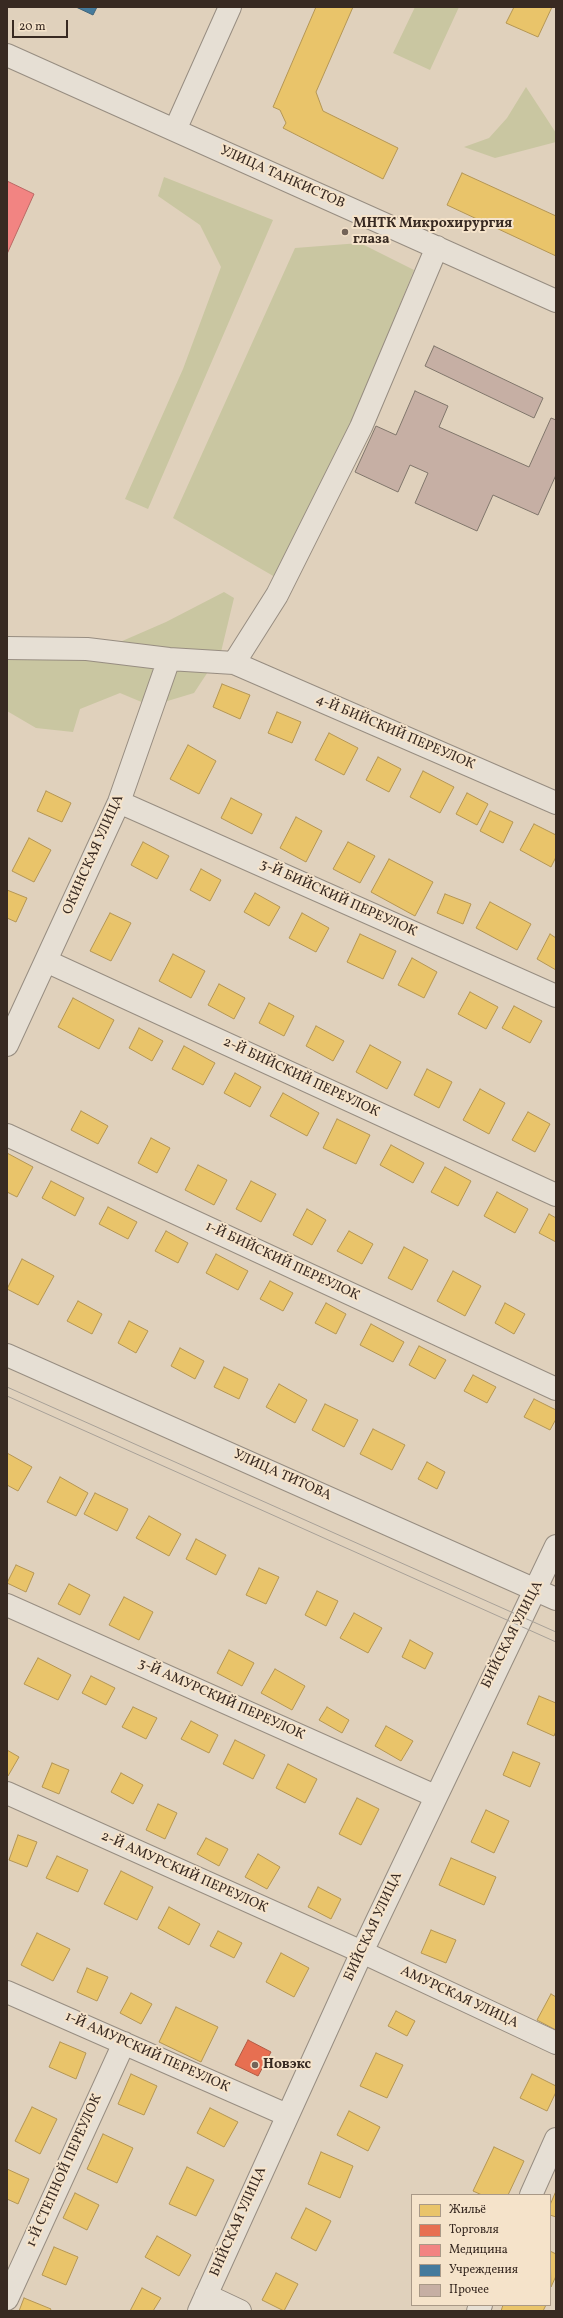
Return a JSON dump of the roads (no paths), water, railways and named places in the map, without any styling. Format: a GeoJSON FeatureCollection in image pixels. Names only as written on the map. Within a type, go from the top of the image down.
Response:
{"type":"FeatureCollection","features":[{"type":"Feature","properties":{"kind":"street"},"geometry":{"type":"LineString","coordinates":[[175,130],[230,7]]}},
{"type":"Feature","properties":{"kind":"street","name":"УЛИЦА ТАНКИСТОВ"},"geometry":{"type":"LineString","coordinates":[[7,55],[556,300]]}},
{"type":"Feature","properties":{"kind":"street"},"geometry":{"type":"LineString","coordinates":[[234,664],[278,595],[361,427],[437,248]]}},
{"type":"Feature","properties":{"kind":"street","name":"4-Й БИЙСКИЙ ПЕРЕУЛОК"},"geometry":{"type":"LineString","coordinates":[[7,648],[88,648],[169,659],[234,664],[556,803]]}},
{"type":"Feature","properties":{"kind":"street","name":"ОКИНСКАЯ УЛИЦА"},"geometry":{"type":"LineString","coordinates":[[7,1045],[119,802],[169,659]]}},
{"type":"Feature","properties":{"kind":"street","name":"3-Й БИЙСКИЙ ПЕРЕУЛОК"},"geometry":{"type":"LineString","coordinates":[[119,802],[556,996]]}},
{"type":"Feature","properties":{"kind":"street","name":"2-Й БИЙСКИЙ ПЕРЕУЛОК"},"geometry":{"type":"LineString","coordinates":[[46,961],[556,1195]]}},
{"type":"Feature","properties":{"kind":"street","name":"1-Й БИЙСКИЙ ПЕРЕУЛОК"},"geometry":{"type":"LineString","coordinates":[[7,1135],[556,1389]]}},
{"type":"Feature","properties":{"kind":"street","name":"УЛИЦА ТИТОВА"},"geometry":{"type":"LineString","coordinates":[[7,1354],[537,1589],[556,1599]]}},
{"type":"Feature","properties":{"kind":"street","name":"БИЙСКАЯ УЛИЦА"},"geometry":{"type":"LineString","coordinates":[[203,2303],[362,1952],[435,1796],[537,1589],[556,1546]]}},
{"type":"Feature","properties":{"kind":"street","name":"3-Й АМУРСКИЙ ПЕРЕУЛОК"},"geometry":{"type":"LineString","coordinates":[[7,1605],[435,1796]]}},
{"type":"Feature","properties":{"kind":"street","name":"2-Й АМУРСКИЙ ПЕРЕУЛОК"},"geometry":{"type":"LineString","coordinates":[[7,1793],[362,1952]]}},
{"type":"Feature","properties":{"kind":"street","name":"АМУРСКАЯ УЛИЦА"},"geometry":{"type":"LineString","coordinates":[[362,1952],[556,2043]]}},
{"type":"Feature","properties":{"kind":"street","name":"1-Й АМУРСКИЙ ПЕРЕУЛОК"},"geometry":{"type":"LineString","coordinates":[[7,1992],[287,2115]]}},
{"type":"Feature","properties":{"kind":"street","name":"1-Й СТЕПНОЙ ПЕРЕУЛОК"},"geometry":{"type":"LineString","coordinates":[[7,2299],[124,2043]]}},
{"type":"Feature","properties":{"kind":"street"},"geometry":{"type":"LineString","coordinates":[[531,2194],[556,2139]]}},
{"type":"Feature","properties":{"kind":"street"},"geometry":{"type":"LineString","coordinates":[[203,2303],[240,2311]]}},
{"type":"Feature","properties":{"kind":"tram line"},"geometry":{"type":"LineString","coordinates":[[7,1387],[556,1632]]}},
{"type":"Feature","properties":{"kind":"tram line"},"geometry":{"type":"LineString","coordinates":[[7,1396],[556,1642]]}},
{"type":"Feature","properties":{"kind":"place","name":"МНТК Микрохирургия глаза"},"geometry":{"type":"Point","coordinates":[345,232]}},
{"type":"Feature","properties":{"kind":"place","name":"Новэкс"},"geometry":{"type":"Point","coordinates":[255,2065]}}]}
